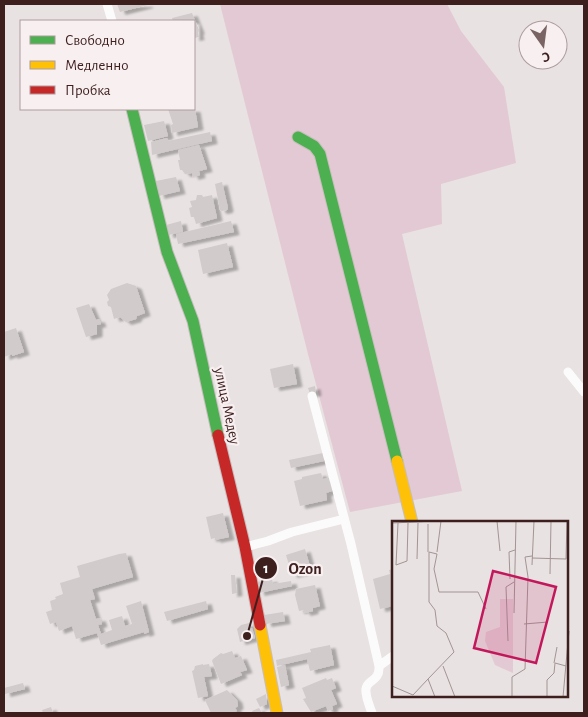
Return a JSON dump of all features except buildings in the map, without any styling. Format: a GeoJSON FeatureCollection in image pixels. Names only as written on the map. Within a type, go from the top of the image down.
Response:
{"type":"FeatureCollection","features":[{"type":"Feature","properties":{"kind":"street"},"geometry":{"type":"LineString","coordinates":[[107,4],[112,20]]}},
{"type":"Feature","properties":{"kind":"street","name":"улица Медеу"},"geometry":{"type":"LineString","coordinates":[[132,110],[167,252],[193,321],[245,547],[277,713]]}},
{"type":"Feature","properties":{"kind":"street"},"geometry":{"type":"LineString","coordinates":[[298,137],[314,146],[320,154],[412,521]]}},
{"type":"Feature","properties":{"kind":"street"},"geometry":{"type":"LineString","coordinates":[[568,372],[584,392]]}},
{"type":"Feature","properties":{"kind":"street"},"geometry":{"type":"LineString","coordinates":[[312,396],[351,544],[379,666],[376,679],[368,684],[366,689],[372,713]]}},
{"type":"Feature","properties":{"kind":"street"},"geometry":{"type":"LineString","coordinates":[[245,547],[292,532],[344,520]]}},
{"type":"Feature","properties":{"kind":"street"},"geometry":{"type":"LineString","coordinates":[[379,666],[392,657]]}},
{"type":"Feature","properties":{"kind":"shaded area"},"geometry":{"type":"Polygon","coordinates":[[[220,4],[447,4],[461,31],[504,87],[516,163],[441,184],[442,224],[402,234],[462,491],[350,512],[308,354],[220,4]]]}},
{"type":"Feature","properties":{"kind":"traffic: fast"},"geometry":{"type":"LineString","coordinates":[[132,110],[167,252],[193,321],[218,435]]}},
{"type":"Feature","properties":{"kind":"traffic: fast"},"geometry":{"type":"LineString","coordinates":[[298,137],[314,146],[320,154],[397,461]]}},
{"type":"Feature","properties":{"kind":"traffic: slow"},"geometry":{"type":"LineString","coordinates":[[397,461],[412,521]]}},
{"type":"Feature","properties":{"kind":"traffic: slow"},"geometry":{"type":"LineString","coordinates":[[260,625],[277,713]]}},
{"type":"Feature","properties":{"kind":"traffic: jam"},"geometry":{"type":"LineString","coordinates":[[218,435],[245,547],[260,625]]}},
{"type":"Feature","properties":{"kind":"place","name":"Ozon"},"geometry":{"type":"Point","coordinates":[247,636]}}]}
